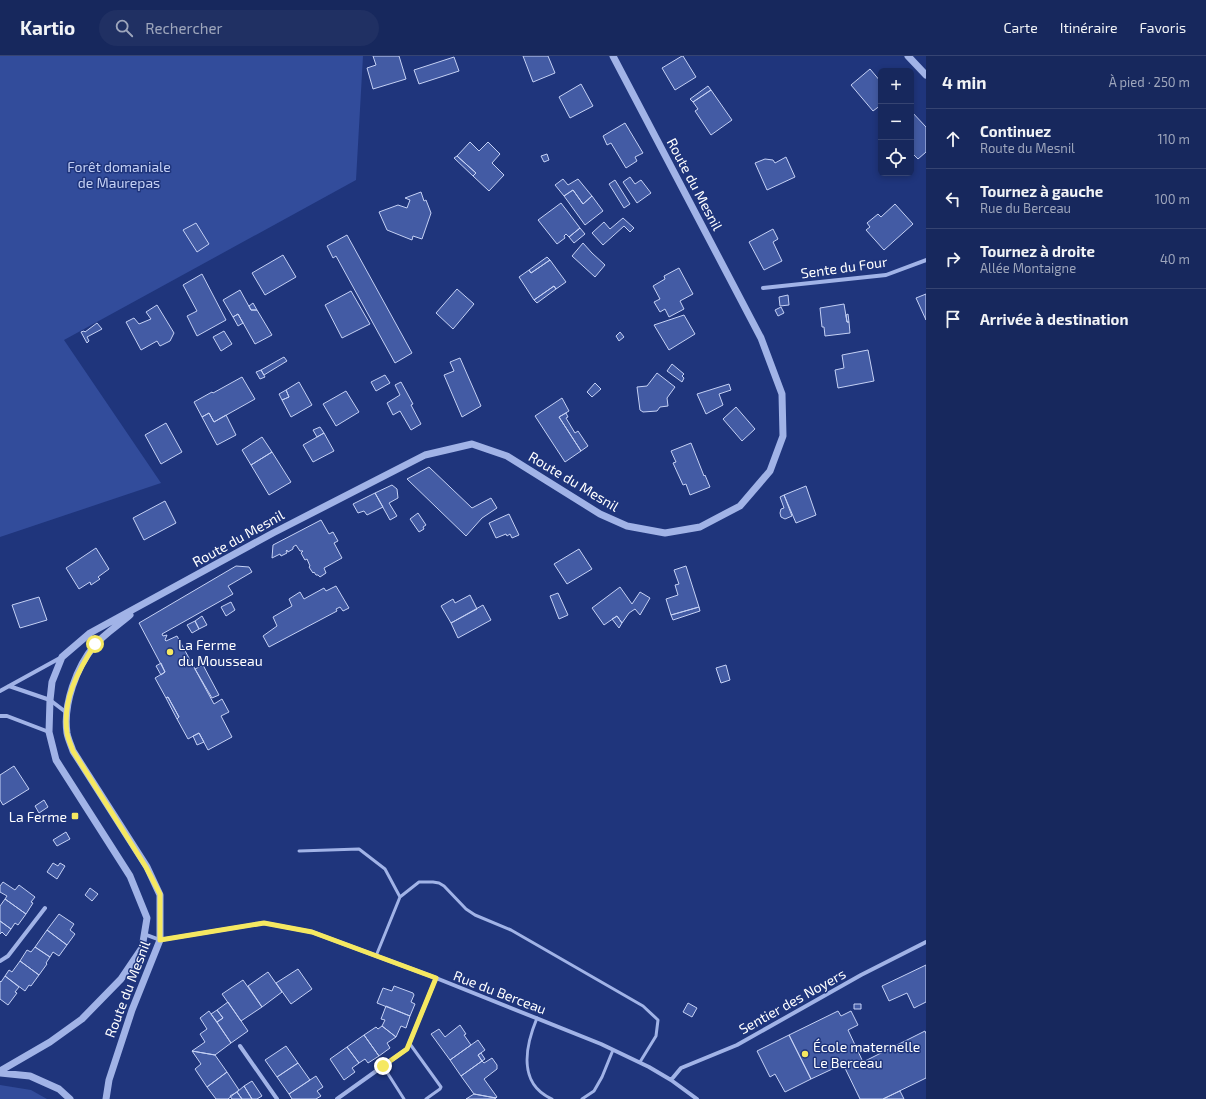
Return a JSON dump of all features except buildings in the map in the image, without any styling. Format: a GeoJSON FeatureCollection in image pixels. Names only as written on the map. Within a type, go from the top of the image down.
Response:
{"type":"FeatureCollection","features":[{"type":"Feature","properties":{"kind":"street","name":"Route du Mesnil"},"geometry":{"type":"LineString","coordinates":[[0,1072],[50,1042],[82,1019],[121,979],[142,948],[147,918],[130,876],[56,760],[49,732],[52,682],[62,657],[90,633],[273,533],[425,455],[472,444],[508,456],[600,514],[627,526],[665,533],[700,527],[740,506],[770,471],[783,436],[782,394],[761,338],[613,56]]}},
{"type":"Feature","properties":{"kind":"street"},"geometry":{"type":"LineString","coordinates":[[908,56],[926,75]]}},
{"type":"Feature","properties":{"kind":"street","name":"Sente du Four"},"geometry":{"type":"LineString","coordinates":[[763,288],[886,275],[926,260]]}},
{"type":"Feature","properties":{"kind":"street","name":"Route du Mesnil"},"geometry":{"type":"LineString","coordinates":[[106,1099],[109,1080],[132,1010],[160,940],[160,894],[146,867],[73,751],[67,734],[67,713],[71,688],[81,666],[95,644],[143,605]]}},
{"type":"Feature","properties":{"kind":"street"},"geometry":{"type":"LineString","coordinates":[[0,691],[62,657]]}},
{"type":"Feature","properties":{"kind":"street"},"geometry":{"type":"LineString","coordinates":[[9,686],[50,700],[67,713]]}},
{"type":"Feature","properties":{"kind":"street"},"geometry":{"type":"LineString","coordinates":[[0,716],[7,716],[49,732]]}},
{"type":"Feature","properties":{"kind":"street"},"geometry":{"type":"LineString","coordinates":[[0,961],[8,956],[45,908]]}},
{"type":"Feature","properties":{"kind":"street","name":"Rue du Berceau"},"geometry":{"type":"LineString","coordinates":[[144,934],[160,940],[264,923],[312,932],[436,978],[538,1018],[613,1050],[640,1062],[671,1080],[697,1099]]}},
{"type":"Feature","properties":{"kind":"street","name":"Sentier des Noyers"},"geometry":{"type":"LineString","coordinates":[[671,1080],[681,1068],[737,1045],[861,975],[926,942]]}},
{"type":"Feature","properties":{"kind":"street"},"geometry":{"type":"LineString","coordinates":[[337,1099],[407,1049],[436,978]]}},
{"type":"Feature","properties":{"kind":"street"},"geometry":{"type":"LineString","coordinates":[[240,1046],[277,1099]]}},
{"type":"Feature","properties":{"kind":"street"},"geometry":{"type":"LineString","coordinates":[[0,1072],[30,1076],[59,1089],[70,1099]]}},
{"type":"Feature","properties":{"kind":"lane"},"geometry":{"type":"LineString","coordinates":[[300,851],[359,849],[385,869],[400,897]]}},
{"type":"Feature","properties":{"kind":"lane"},"geometry":{"type":"LineString","coordinates":[[376,956],[400,897],[419,882],[439,883],[466,909],[475,915],[511,930],[643,1006],[658,1020],[656,1036],[640,1062]]}},
{"type":"Feature","properties":{"kind":"lane"},"geometry":{"type":"LineString","coordinates":[[538,1018],[529,1044],[527,1059],[528,1075],[533,1085],[542,1094],[552,1099]]}},
{"type":"Feature","properties":{"kind":"lane"},"geometry":{"type":"LineString","coordinates":[[410,1044],[441,1087],[426,1099]]}},
{"type":"Feature","properties":{"kind":"lane"},"geometry":{"type":"LineString","coordinates":[[582,1099],[594,1091],[602,1077],[613,1050]]}},
{"type":"Feature","properties":{"kind":"lane"},"geometry":{"type":"LineString","coordinates":[[383,1066],[404,1099]]}},
{"type":"Feature","properties":{"kind":"green space","name":"Forêt domaniale de Maurepas"},"geometry":{"type":"Polygon","coordinates":[[[0,56],[363,56],[356,180],[64,340],[161,483],[0,537],[0,56]]]}},
{"type":"Feature","properties":{"kind":"green space"},"geometry":{"type":"Polygon","coordinates":[[[0,1085],[31,1090],[47,1099],[0,1099],[0,1085]]]}},
{"type":"Feature","properties":{"kind":"place","name":"La Ferme du Mousseau"},"geometry":{"type":"Point","coordinates":[170,652]}},
{"type":"Feature","properties":{"kind":"place","name":"La Ferme"},"geometry":{"type":"Point","coordinates":[75,816]}},
{"type":"Feature","properties":{"kind":"place","name":"École maternelle Le Berceau"},"geometry":{"type":"Point","coordinates":[805,1054]}},
{"type":"Feature","properties":{"kind":"route"},"geometry":{"type":"LineString","coordinates":[[95,644],[81,666],[71,688],[67,713],[67,734],[73,751],[146,867],[160,894],[160,940],[264,923],[312,932],[436,978],[407,1049],[383,1066]]}}]}
